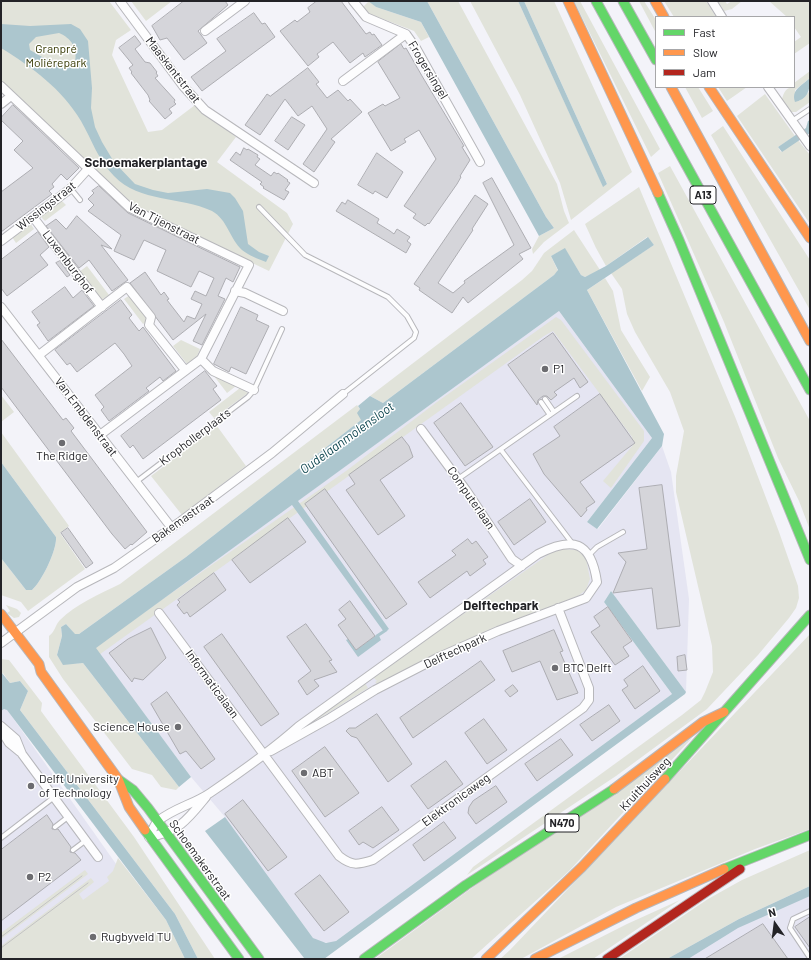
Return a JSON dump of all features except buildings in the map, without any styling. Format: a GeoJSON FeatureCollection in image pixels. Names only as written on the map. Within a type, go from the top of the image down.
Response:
{"type":"FeatureCollection","features":[{"type":"Feature","properties":{"kind":"main road"},"geometry":{"type":"LineString","coordinates":[[568,1],[680,240],[810,560]]}},
{"type":"Feature","properties":{"kind":"main road","name":"A13"},"geometry":{"type":"LineString","coordinates":[[596,1],[810,390]]}},
{"type":"Feature","properties":{"kind":"main road"},"geometry":{"type":"LineString","coordinates":[[623,1],[655,58]]}},
{"type":"Feature","properties":{"kind":"main road"},"geometry":{"type":"LineString","coordinates":[[655,1],[663,16]]}},
{"type":"Feature","properties":{"kind":"main road","name":"A13"},"geometry":{"type":"LineString","coordinates":[[672,88],[810,341]]}},
{"type":"Feature","properties":{"kind":"main road"},"geometry":{"type":"LineString","coordinates":[[710,88],[810,238]]}},
{"type":"Feature","properties":{"kind":"main road","name":"Schoemakerstraat"},"geometry":{"type":"LineString","coordinates":[[1,614],[12,635],[33,668],[41,672],[118,779],[129,807],[149,837],[238,959]]}},
{"type":"Feature","properties":{"kind":"main road","name":"Kruithuisweg"},"geometry":{"type":"LineString","coordinates":[[486,959],[511,938],[614,835],[731,708],[810,615]]}},
{"type":"Feature","properties":{"kind":"main road","name":"Schoemakerstraat"},"geometry":{"type":"LineString","coordinates":[[1,627],[12,635]]}},
{"type":"Feature","properties":{"kind":"main road","name":"N470"},"geometry":{"type":"LineString","coordinates":[[364,959],[466,885],[626,781],[703,722],[731,708]]}},
{"type":"Feature","properties":{"kind":"main road","name":"Schoemakerstraat"},"geometry":{"type":"LineString","coordinates":[[118,779],[133,790],[259,959]]}},
{"type":"Feature","properties":{"kind":"main road"},"geometry":{"type":"LineString","coordinates":[[535,959],[630,910],[760,854],[810,835]]}},
{"type":"Feature","properties":{"kind":"main road"},"geometry":{"type":"LineString","coordinates":[[607,959],[760,854]]}},
{"type":"Feature","properties":{"kind":"street","name":"Maaskantstraat"},"geometry":{"type":"LineString","coordinates":[[120,1],[183,86],[205,110],[314,183]]}},
{"type":"Feature","properties":{"kind":"street"},"geometry":{"type":"LineString","coordinates":[[205,31],[245,1]]}},
{"type":"Feature","properties":{"kind":"street","name":"Frogersingel"},"geometry":{"type":"LineString","coordinates":[[353,1],[366,17],[406,34],[416,48],[480,162]]}},
{"type":"Feature","properties":{"kind":"street"},"geometry":{"type":"LineString","coordinates":[[712,1],[721,16]]}},
{"type":"Feature","properties":{"kind":"street"},"geometry":{"type":"LineString","coordinates":[[343,81],[406,34]]}},
{"type":"Feature","properties":{"kind":"street","name":"Van Tijenstraat"},"geometry":{"type":"LineString","coordinates":[[1,86],[130,208],[250,264],[232,290]]}},
{"type":"Feature","properties":{"kind":"street"},"geometry":{"type":"LineString","coordinates":[[769,89],[810,146]]}},
{"type":"Feature","properties":{"kind":"street"},"geometry":{"type":"LineString","coordinates":[[1,104],[11,96]]}},
{"type":"Feature","properties":{"kind":"street","name":"Wissingstraat"},"geometry":{"type":"LineString","coordinates":[[1,241],[70,189],[88,169]]}},
{"type":"Feature","properties":{"kind":"street","name":"Luxemburghof"},"geometry":{"type":"LineString","coordinates":[[33,217],[102,307]]}},
{"type":"Feature","properties":{"kind":"street"},"geometry":{"type":"LineString","coordinates":[[39,355],[127,287],[150,317],[149,325],[185,370]]}},
{"type":"Feature","properties":{"kind":"street"},"geometry":{"type":"LineString","coordinates":[[100,435],[201,359],[232,290],[245,293],[283,311]]}},
{"type":"Feature","properties":{"kind":"street","name":"Van Embdenstraat"},"geometry":{"type":"LineString","coordinates":[[1,307],[171,527]]}},
{"type":"Feature","properties":{"kind":"street"},"geometry":{"type":"LineString","coordinates":[[201,359],[213,371],[254,390]]}},
{"type":"Feature","properties":{"kind":"street","name":"Bakemastraat"},"geometry":{"type":"LineString","coordinates":[[1,643],[77,587],[114,568],[171,527],[272,453],[343,394]]}},
{"type":"Feature","properties":{"kind":"street","name":"Computerlaan"},"geometry":{"type":"LineString","coordinates":[[421,429],[458,479],[512,559],[522,566]]}},
{"type":"Feature","properties":{"kind":"street","name":"Delftechpark"},"geometry":{"type":"LineString","coordinates":[[149,837],[157,822],[184,805],[208,794],[267,753],[299,726],[538,554],[556,544],[572,544]]}},
{"type":"Feature","properties":{"kind":"street"},"geometry":{"type":"LineString","coordinates":[[572,544],[585,549],[588,555]]}},
{"type":"Feature","properties":{"kind":"street","name":"Delftechpark"},"geometry":{"type":"LineString","coordinates":[[267,753],[330,718],[375,690],[439,657],[498,631],[586,598],[597,582],[594,565],[588,555]]}},
{"type":"Feature","properties":{"kind":"street","name":"Elektronicaweg"},"geometry":{"type":"LineString","coordinates":[[267,753],[339,856],[349,863],[361,864],[373,860],[583,708],[589,700],[589,688],[558,608]]}},
{"type":"Feature","properties":{"kind":"street","name":"Informaticalaan"},"geometry":{"type":"LineString","coordinates":[[159,612],[267,753]]}},
{"type":"Feature","properties":{"kind":"street"},"geometry":{"type":"LineString","coordinates":[[1,726],[16,739],[22,754],[98,857]]}},
{"type":"Feature","properties":{"kind":"street"},"geometry":{"type":"LineString","coordinates":[[1,730],[9,743],[22,754]]}},
{"type":"Feature","properties":{"kind":"street","name":"Delftechpark"},"geometry":{"type":"LineString","coordinates":[[149,837],[166,834],[190,817],[208,794]]}},
{"type":"Feature","properties":{"kind":"lane"},"geometry":{"type":"LineString","coordinates":[[792,121],[810,109]]}},
{"type":"Feature","properties":{"kind":"lane"},"geometry":{"type":"LineString","coordinates":[[70,189],[80,200]]}},
{"type":"Feature","properties":{"kind":"lane"},"geometry":{"type":"LineString","coordinates":[[259,207],[305,255],[388,297],[407,316],[416,332],[414,338],[343,394]]}},
{"type":"Feature","properties":{"kind":"lane"},"geometry":{"type":"LineString","coordinates":[[254,390],[282,329]]}},
{"type":"Feature","properties":{"kind":"lane","name":"Krophollerplaats"},"geometry":{"type":"LineString","coordinates":[[136,482],[248,398],[254,390]]}},
{"type":"Feature","properties":{"kind":"lane"},"geometry":{"type":"LineString","coordinates":[[458,479],[577,396]]}},
{"type":"Feature","properties":{"kind":"lane"},"geometry":{"type":"LineString","coordinates":[[545,399],[554,412]]}},
{"type":"Feature","properties":{"kind":"lane"},"geometry":{"type":"LineString","coordinates":[[541,402],[550,415]]}},
{"type":"Feature","properties":{"kind":"lane"},"geometry":{"type":"LineString","coordinates":[[501,450],[572,544]]}},
{"type":"Feature","properties":{"kind":"lane"},"geometry":{"type":"LineString","coordinates":[[588,555],[597,547],[623,532]]}},
{"type":"Feature","properties":{"kind":"lane"},"geometry":{"type":"LineString","coordinates":[[1,838],[53,798]]}},
{"type":"Feature","properties":{"kind":"lane"},"geometry":{"type":"LineString","coordinates":[[56,827],[68,817]]}},
{"type":"Feature","properties":{"kind":"lane"},"geometry":{"type":"LineString","coordinates":[[73,850],[85,841]]}},
{"type":"Feature","properties":{"kind":"lane"},"geometry":{"type":"LineString","coordinates":[[810,910],[793,919],[790,928],[810,958]]}},
{"type":"Feature","properties":{"kind":"shaded area"},"geometry":{"type":"Polygon","coordinates":[[[559,311],[652,438],[587,522],[598,529],[662,446],[671,472],[689,599],[686,692],[611,591],[604,602],[672,694],[336,941],[331,943],[319,942],[313,938],[225,817],[191,777],[95,648],[559,311]]]}},
{"type":"Feature","properties":{"kind":"shaded area","name":"Delft University of Technology"},"geometry":{"type":"Polygon","coordinates":[[[1,701],[121,871],[170,947],[1,959],[1,701]]]}},
{"type":"Feature","properties":{"kind":"shaded area"},"geometry":{"type":"Polygon","coordinates":[[[810,892],[810,959],[682,959],[733,926],[810,892]]]}},
{"type":"Feature","properties":{"kind":"green space","name":"Granpré Moliérepark"},"geometry":{"type":"Polygon","coordinates":[[[1,1],[109,1],[131,30],[116,40],[112,55],[148,132],[162,130],[195,105],[236,137],[217,162],[287,213],[293,224],[269,271],[131,205],[1,83],[1,1]]]}},
{"type":"Feature","properties":{"kind":"green space"},"geometry":{"type":"Polygon","coordinates":[[[131,1],[172,1],[146,21],[131,1]]]}},
{"type":"Feature","properties":{"kind":"green space"},"geometry":{"type":"Polygon","coordinates":[[[369,1],[376,7],[421,22],[429,37],[421,41],[414,31],[370,14],[363,7],[369,1]]]}},
{"type":"Feature","properties":{"kind":"green space"},"geometry":{"type":"Polygon","coordinates":[[[427,1],[458,1],[557,184],[564,211],[569,223],[544,242],[533,254],[532,249],[539,236],[554,228],[546,217],[427,1]]]}},
{"type":"Feature","properties":{"kind":"green space"},"geometry":{"type":"Polygon","coordinates":[[[470,1],[518,1],[603,186],[607,184],[524,1],[554,1],[632,172],[571,220],[560,183],[520,95],[470,1]]]}},
{"type":"Feature","properties":{"kind":"green space"},"geometry":{"type":"Polygon","coordinates":[[[574,1],[580,1],[660,149],[651,157],[574,1]]]}},
{"type":"Feature","properties":{"kind":"green space"},"geometry":{"type":"Polygon","coordinates":[[[639,1],[644,1],[655,18],[655,31],[639,1]]]}},
{"type":"Feature","properties":{"kind":"green space"},"geometry":{"type":"Polygon","coordinates":[[[664,1],[706,1],[715,16],[673,16],[664,1]]]}},
{"type":"Feature","properties":{"kind":"green space"},"geometry":{"type":"Polygon","coordinates":[[[718,1],[725,1],[727,4],[732,1],[742,1],[732,9],[724,11],[718,1]]]}},
{"type":"Feature","properties":{"kind":"green space"},"geometry":{"type":"Polygon","coordinates":[[[769,1],[810,1],[810,43],[795,53],[795,41],[801,37],[795,28],[795,16],[786,16],[769,1]]]}},
{"type":"Feature","properties":{"kind":"green space"},"geometry":{"type":"Polygon","coordinates":[[[810,71],[810,78],[795,90],[799,101],[810,91],[810,102],[796,112],[791,112],[782,99],[787,89],[795,88],[795,82],[810,71]]]}},
{"type":"Feature","properties":{"kind":"green space"},"geometry":{"type":"Polygon","coordinates":[[[686,88],[699,88],[713,111],[702,118],[686,88]]]}},
{"type":"Feature","properties":{"kind":"green space"},"geometry":{"type":"Polygon","coordinates":[[[719,88],[746,88],[727,101],[719,88]]]}},
{"type":"Feature","properties":{"kind":"green space"},"geometry":{"type":"Polygon","coordinates":[[[765,94],[795,136],[778,147],[781,152],[798,140],[810,155],[810,224],[737,116],[765,94]]]}},
{"type":"Feature","properties":{"kind":"green space"},"geometry":{"type":"Polygon","coordinates":[[[723,126],[810,260],[810,310],[711,135],[723,126]]]}},
{"type":"Feature","properties":{"kind":"green space"},"geometry":{"type":"Polygon","coordinates":[[[670,166],[810,421],[810,530],[799,501],[778,458],[724,322],[658,173],[670,166]]]}},
{"type":"Feature","properties":{"kind":"green space"},"geometry":{"type":"Polygon","coordinates":[[[639,187],[736,419],[779,532],[798,586],[799,598],[796,608],[789,618],[758,655],[707,709],[616,776],[467,875],[473,867],[701,700],[713,672],[712,646],[676,492],[676,476],[684,431],[670,392],[635,332],[627,314],[622,289],[611,273],[654,245],[647,237],[606,266],[585,224],[639,187]]]}},
{"type":"Feature","properties":{"kind":"green space"},"geometry":{"type":"Polygon","coordinates":[[[61,200],[66,205],[45,221],[40,216],[61,200]]]}},
{"type":"Feature","properties":{"kind":"green space"},"geometry":{"type":"Polygon","coordinates":[[[30,223],[34,229],[16,243],[12,237],[30,223]]]}},
{"type":"Feature","properties":{"kind":"green space"},"geometry":{"type":"Polygon","coordinates":[[[574,230],[600,270],[585,277],[581,275],[565,249],[551,256],[558,271],[554,275],[383,403],[370,396],[522,280],[532,271],[544,253],[574,230]]]}},
{"type":"Feature","properties":{"kind":"green space"},"geometry":{"type":"Polygon","coordinates":[[[87,266],[109,295],[100,301],[79,272],[87,266]]]}},
{"type":"Feature","properties":{"kind":"green space"},"geometry":{"type":"Polygon","coordinates":[[[605,278],[613,291],[621,330],[650,377],[642,391],[587,290],[605,278]]]}},
{"type":"Feature","properties":{"kind":"green space"},"geometry":{"type":"Polygon","coordinates":[[[130,295],[149,320],[143,324],[124,299],[130,295]]]}},
{"type":"Feature","properties":{"kind":"green space"},"geometry":{"type":"Polygon","coordinates":[[[556,317],[561,320],[644,431],[644,441],[611,488],[603,481],[633,445],[632,437],[553,331],[96,657],[93,648],[346,471],[437,402],[556,317]]]}},
{"type":"Feature","properties":{"kind":"green space"},"geometry":{"type":"Polygon","coordinates":[[[181,340],[200,349],[197,356],[187,364],[173,346],[181,340]]]}},
{"type":"Feature","properties":{"kind":"green space"},"geometry":{"type":"Polygon","coordinates":[[[215,376],[236,386],[227,393],[215,376]]]}},
{"type":"Feature","properties":{"kind":"green space"},"geometry":{"type":"Polygon","coordinates":[[[240,388],[248,393],[214,418],[209,412],[240,388]]]}},
{"type":"Feature","properties":{"kind":"green space"},"geometry":{"type":"Polygon","coordinates":[[[1,395],[14,412],[1,422],[1,395]]]}},
{"type":"Feature","properties":{"kind":"green space"},"geometry":{"type":"Polygon","coordinates":[[[357,405],[360,409],[361,420],[186,557],[79,634],[75,635],[66,624],[61,627],[62,636],[57,655],[63,664],[83,663],[179,787],[176,790],[161,787],[152,775],[132,769],[63,679],[49,657],[49,636],[53,633],[57,624],[66,614],[88,600],[120,584],[357,405]]]}},
{"type":"Feature","properties":{"kind":"green space"},"geometry":{"type":"Polygon","coordinates":[[[217,426],[246,466],[182,515],[151,476],[217,426]]]}},
{"type":"Feature","properties":{"kind":"green space"},"geometry":{"type":"Polygon","coordinates":[[[1,432],[69,526],[60,533],[85,569],[28,611],[21,602],[1,595],[1,558],[26,590],[32,590],[40,580],[48,565],[56,543],[56,537],[1,462],[1,432]]]}},
{"type":"Feature","properties":{"kind":"green space"},"geometry":{"type":"Polygon","coordinates":[[[563,549],[577,550],[586,558],[590,579],[586,590],[578,596],[493,628],[432,656],[377,684],[375,682],[377,681],[373,677],[552,552],[563,549]]]}},
{"type":"Feature","properties":{"kind":"green space"},"geometry":{"type":"Polygon","coordinates":[[[6,605],[17,609],[21,613],[19,617],[14,618],[7,613],[10,611],[6,605]]]}},
{"type":"Feature","properties":{"kind":"green space"},"geometry":{"type":"Polygon","coordinates":[[[810,634],[810,829],[755,849],[616,907],[521,959],[500,959],[510,950],[810,634]]]}},
{"type":"Feature","properties":{"kind":"green space"},"geometry":{"type":"Polygon","coordinates":[[[1,659],[9,660],[42,703],[41,711],[134,837],[215,959],[198,959],[175,914],[20,710],[28,691],[20,681],[10,683],[3,673],[1,674],[1,659]]]}},
{"type":"Feature","properties":{"kind":"green space"},"geometry":{"type":"Polygon","coordinates":[[[365,683],[368,688],[299,731],[365,683]]]}},
{"type":"Feature","properties":{"kind":"green space"},"geometry":{"type":"Polygon","coordinates":[[[692,738],[569,871],[471,959],[375,959],[487,877],[692,738]]]}},
{"type":"Feature","properties":{"kind":"green space"},"geometry":{"type":"Polygon","coordinates":[[[810,850],[810,886],[739,919],[667,959],[619,959],[708,899],[742,880],[810,850]]]}},
{"type":"Feature","properties":{"kind":"green space"},"geometry":{"type":"Polygon","coordinates":[[[118,858],[166,920],[185,959],[1,959],[1,946],[91,878],[94,882],[79,894],[83,900],[109,881],[107,877],[113,871],[118,858]]]}},
{"type":"Feature","properties":{"kind":"green space"},"geometry":{"type":"Polygon","coordinates":[[[85,870],[88,874],[1,939],[1,933],[85,870]]]}},
{"type":"Feature","properties":{"kind":"green space"},"geometry":{"type":"Polygon","coordinates":[[[680,900],[593,959],[558,959],[627,924],[680,900]]]}},
{"type":"Feature","properties":{"kind":"water"},"geometry":{"type":"Polygon","coordinates":[[[368,1],[427,1],[546,217],[554,228],[539,236],[421,22],[376,7],[368,1]]]}},
{"type":"Feature","properties":{"kind":"water"},"geometry":{"type":"Polygon","coordinates":[[[518,1],[524,1],[607,184],[603,187],[518,1]]]}},
{"type":"Feature","properties":{"kind":"water"},"geometry":{"type":"Polygon","coordinates":[[[1,24],[30,26],[71,24],[80,29],[88,41],[92,88],[91,108],[95,127],[114,162],[135,184],[153,190],[168,193],[207,189],[230,193],[243,211],[248,244],[259,252],[269,256],[266,262],[242,250],[234,240],[225,224],[212,211],[200,206],[148,195],[124,185],[108,170],[81,121],[65,99],[35,71],[1,48],[1,24]],[[59,33],[36,37],[29,44],[30,50],[49,61],[68,66],[75,62],[76,57],[73,44],[59,33]]]}},
{"type":"Feature","properties":{"kind":"water"},"geometry":{"type":"Polygon","coordinates":[[[810,78],[807,94],[799,101],[795,102],[794,94],[800,86],[810,78]]]}},
{"type":"Feature","properties":{"kind":"water"},"geometry":{"type":"Polygon","coordinates":[[[810,120],[810,133],[782,152],[778,147],[806,128],[808,121],[810,120]]]}},
{"type":"Feature","properties":{"kind":"water","name":"Oudelaanmolensloot"},"geometry":{"type":"Polygon","coordinates":[[[648,237],[654,245],[587,290],[664,434],[662,446],[597,529],[587,522],[652,438],[559,311],[298,501],[389,629],[384,632],[292,505],[96,648],[191,777],[179,787],[83,663],[63,665],[57,655],[62,636],[61,627],[66,624],[75,634],[79,634],[186,557],[361,420],[357,413],[360,409],[358,406],[370,396],[383,403],[554,275],[558,270],[551,256],[565,248],[581,275],[585,277],[606,266],[648,237]]]}},
{"type":"Feature","properties":{"kind":"water"},"geometry":{"type":"Polygon","coordinates":[[[1,462],[56,537],[54,550],[48,565],[40,580],[32,590],[26,590],[1,558],[1,462]]]}},
{"type":"Feature","properties":{"kind":"water"},"geometry":{"type":"Polygon","coordinates":[[[611,591],[686,692],[685,694],[324,959],[304,958],[205,831],[225,817],[313,938],[326,943],[336,941],[672,694],[604,602],[611,591]]]}},
{"type":"Feature","properties":{"kind":"water"},"geometry":{"type":"Polygon","coordinates":[[[378,634],[381,640],[358,657],[346,640],[348,639],[356,650],[378,634]]]}},
{"type":"Feature","properties":{"kind":"water"},"geometry":{"type":"Polygon","coordinates":[[[2,673],[10,683],[20,681],[28,691],[20,710],[175,914],[198,959],[185,959],[166,920],[7,710],[4,709],[1,711],[2,673]]]}},
{"type":"Feature","properties":{"kind":"water"},"geometry":{"type":"Polygon","coordinates":[[[810,886],[810,896],[738,928],[688,959],[667,959],[739,919],[810,886]]]}},
{"type":"Feature","properties":{"kind":"waterway"},"geometry":{"type":"LineString","coordinates":[[378,637],[377,636],[386,630]]}},
{"type":"Feature","properties":{"kind":"tram line"},"geometry":{"type":"LineString","coordinates":[[1,937],[82,876]]}},
{"type":"Feature","properties":{"kind":"tram line"},"geometry":{"type":"LineString","coordinates":[[1,948],[88,883]]}},
{"type":"Feature","properties":{"kind":"traffic: fast"},"geometry":{"type":"LineString","coordinates":[[596,1],[810,390]]}},
{"type":"Feature","properties":{"kind":"traffic: fast"},"geometry":{"type":"LineString","coordinates":[[623,1],[655,58]]}},
{"type":"Feature","properties":{"kind":"traffic: fast"},"geometry":{"type":"LineString","coordinates":[[658,193],[679,240],[810,560]]}},
{"type":"Feature","properties":{"kind":"traffic: fast"},"geometry":{"type":"LineString","coordinates":[[665,779],[810,615]]}},
{"type":"Feature","properties":{"kind":"traffic: fast"},"geometry":{"type":"LineString","coordinates":[[119,780],[133,790],[148,808],[259,959]]}},
{"type":"Feature","properties":{"kind":"traffic: fast"},"geometry":{"type":"LineString","coordinates":[[364,959],[466,885],[614,789]]}},
{"type":"Feature","properties":{"kind":"traffic: fast"},"geometry":{"type":"LineString","coordinates":[[145,830],[239,959]]}},
{"type":"Feature","properties":{"kind":"traffic: fast"},"geometry":{"type":"LineString","coordinates":[[724,869],[810,835]]}},
{"type":"Feature","properties":{"kind":"traffic: slow"},"geometry":{"type":"LineString","coordinates":[[568,1],[658,193]]}},
{"type":"Feature","properties":{"kind":"traffic: slow"},"geometry":{"type":"LineString","coordinates":[[655,1],[663,16]]}},
{"type":"Feature","properties":{"kind":"traffic: slow"},"geometry":{"type":"LineString","coordinates":[[672,88],[810,341]]}},
{"type":"Feature","properties":{"kind":"traffic: slow"},"geometry":{"type":"LineString","coordinates":[[710,88],[810,238]]}},
{"type":"Feature","properties":{"kind":"traffic: slow"},"geometry":{"type":"LineString","coordinates":[[1,614],[39,664],[41,672],[118,779],[129,807],[145,830]]}},
{"type":"Feature","properties":{"kind":"traffic: slow"},"geometry":{"type":"LineString","coordinates":[[614,789],[703,722],[724,712]]}},
{"type":"Feature","properties":{"kind":"traffic: slow"},"geometry":{"type":"LineString","coordinates":[[486,959],[582,867],[665,779]]}},
{"type":"Feature","properties":{"kind":"traffic: slow"},"geometry":{"type":"LineString","coordinates":[[535,959],[636,908],[724,869]]}},
{"type":"Feature","properties":{"kind":"traffic: jam"},"geometry":{"type":"LineString","coordinates":[[607,959],[740,869]]}},
{"type":"Feature","properties":{"kind":"place","name":"P1"},"geometry":{"type":"Point","coordinates":[545,369]}},
{"type":"Feature","properties":{"kind":"place","name":"The Ridge"},"geometry":{"type":"Point","coordinates":[62,443]}},
{"type":"Feature","properties":{"kind":"place","name":"BTC Delft"},"geometry":{"type":"Point","coordinates":[555,668]}},
{"type":"Feature","properties":{"kind":"place","name":"Science House"},"geometry":{"type":"Point","coordinates":[178,727]}},
{"type":"Feature","properties":{"kind":"place","name":"ABT"},"geometry":{"type":"Point","coordinates":[304,773]}},
{"type":"Feature","properties":{"kind":"place","name":"Delft University of Technology"},"geometry":{"type":"Point","coordinates":[31,786]}},
{"type":"Feature","properties":{"kind":"place","name":"P2"},"geometry":{"type":"Point","coordinates":[30,877]}},
{"type":"Feature","properties":{"kind":"place","name":"Rugbyveld TU"},"geometry":{"type":"Point","coordinates":[93,937]}},
{"type":"Feature","properties":{"kind":"district","name":"Schoemakerplantage"},"geometry":{"type":"Point","coordinates":[146,163]}},
{"type":"Feature","properties":{"kind":"district","name":"Delftechpark"},"geometry":{"type":"Point","coordinates":[501,606]}}]}
